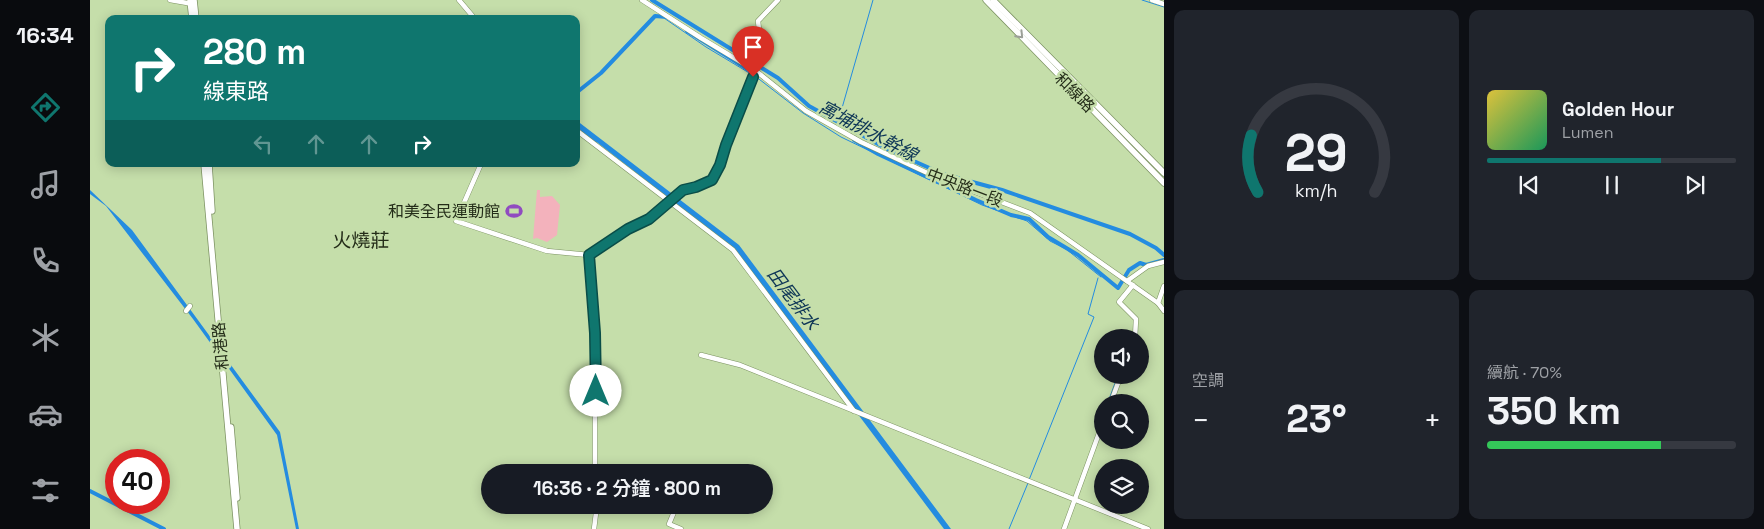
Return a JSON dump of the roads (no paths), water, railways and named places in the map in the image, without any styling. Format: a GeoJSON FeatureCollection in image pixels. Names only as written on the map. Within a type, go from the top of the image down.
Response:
{"type":"FeatureCollection","features":[{"type":"Feature","properties":{"kind":"main road","name":"和線路"},"geometry":{"type":"LineString","coordinates":[[986,0],[1164,173]]}},
{"type":"Feature","properties":{"kind":"main road","name":"和線路"},"geometry":{"type":"LineString","coordinates":[[993,0],[1116,128],[1164,183]]}},
{"type":"Feature","properties":{"kind":"main road"},"geometry":{"type":"LineString","coordinates":[[192,2],[192,15]]}},
{"type":"Feature","properties":{"kind":"main road"},"geometry":{"type":"LineString","coordinates":[[192,2],[195,15]]}},
{"type":"Feature","properties":{"kind":"main road","name":"和港路"},"geometry":{"type":"LineString","coordinates":[[204,167],[238,529]]}},
{"type":"Feature","properties":{"kind":"main road","name":"和港路"},"geometry":{"type":"LineString","coordinates":[[209,167],[217,296]]}},
{"type":"Feature","properties":{"kind":"street"},"geometry":{"type":"LineString","coordinates":[[170,0],[192,2]]}},
{"type":"Feature","properties":{"kind":"street"},"geometry":{"type":"LineString","coordinates":[[459,0],[472,15]]}},
{"type":"Feature","properties":{"kind":"street","name":"中央路一段"},"geometry":{"type":"LineString","coordinates":[[642,0],[756,71],[806,111],[861,142],[936,177],[1023,208],[1158,303],[1164,311]]}},
{"type":"Feature","properties":{"kind":"street"},"geometry":{"type":"LineString","coordinates":[[480,167],[456,222],[547,251],[589,255],[628,229],[649,219],[683,190],[706,184],[716,175],[756,71],[760,38],[758,20],[778,0]]}},
{"type":"Feature","properties":{"kind":"street"},"geometry":{"type":"LineString","coordinates":[[1152,0],[1164,4]]}},
{"type":"Feature","properties":{"kind":"street"},"geometry":{"type":"LineString","coordinates":[[580,133],[733,250],[854,411]]}},
{"type":"Feature","properties":{"kind":"street"},"geometry":{"type":"LineString","coordinates":[[589,255],[595,333],[595,464]]}},
{"type":"Feature","properties":{"kind":"street"},"geometry":{"type":"LineString","coordinates":[[1127,281],[1148,266],[1164,262]]}},
{"type":"Feature","properties":{"kind":"street"},"geometry":{"type":"LineString","coordinates":[[1133,285],[1119,300],[1119,304],[1136,319],[1135,329]]}},
{"type":"Feature","properties":{"kind":"street"},"geometry":{"type":"LineString","coordinates":[[1158,303],[1164,286]]}},
{"type":"Feature","properties":{"kind":"street"},"geometry":{"type":"LineString","coordinates":[[186,311],[190,306]]}},
{"type":"Feature","properties":{"kind":"street"},"geometry":{"type":"LineString","coordinates":[[701,355],[740,365],[1074,501],[1148,529]]}},
{"type":"Feature","properties":{"kind":"street"},"geometry":{"type":"LineString","coordinates":[[1064,529],[1094,446]]}},
{"type":"Feature","properties":{"kind":"street"},"geometry":{"type":"LineString","coordinates":[[594,529],[596,514]]}},
{"type":"Feature","properties":{"kind":"street"},"geometry":{"type":"LineString","coordinates":[[673,514],[669,524],[681,529]]}},
{"type":"Feature","properties":{"kind":"water"},"geometry":{"type":"Polygon","coordinates":[[[580,123],[739,245],[951,529],[944,529],[734,249],[580,129],[580,123]]]}},
{"type":"Feature","properties":{"kind":"water"},"geometry":{"type":"Polygon","coordinates":[[[90,190],[132,230],[280,432],[299,529],[296,529],[277,435],[193,319],[106,206],[90,194],[90,190]]]}},
{"type":"Feature","properties":{"kind":"waterway"},"geometry":{"type":"LineString","coordinates":[[652,0],[778,78],[809,106],[889,150],[943,174],[1002,190],[1130,234],[1156,248],[1164,255]]}},
{"type":"Feature","properties":{"kind":"waterway"},"geometry":{"type":"LineString","coordinates":[[838,122],[873,0]]}},
{"type":"Feature","properties":{"kind":"waterway"},"geometry":{"type":"LineString","coordinates":[[1142,0],[1164,7]]}},
{"type":"Feature","properties":{"kind":"waterway","name":"寓埔排水幹線"},"geometry":{"type":"LineString","coordinates":[[580,90],[601,73],[655,16],[667,17]]}},
{"type":"Feature","properties":{"kind":"waterway","name":"寓埔排水幹線"},"geometry":{"type":"LineString","coordinates":[[664,18],[706,47],[751,74]]}},
{"type":"Feature","properties":{"kind":"waterway","name":"寓埔排水幹線"},"geometry":{"type":"LineString","coordinates":[[687,31],[757,75]]}},
{"type":"Feature","properties":{"kind":"waterway","name":"寓埔排水幹線"},"geometry":{"type":"LineString","coordinates":[[755,76],[803,113],[841,137],[982,205],[1027,221],[1050,241],[1066,249],[1101,277]]}},
{"type":"Feature","properties":{"kind":"waterway","name":"田尾排水"},"geometry":{"type":"LineString","coordinates":[[580,130],[595,140]]}},
{"type":"Feature","properties":{"kind":"waterway","name":"寓埔排水幹線"},"geometry":{"type":"LineString","coordinates":[[854,140],[878,154],[976,200],[1011,215],[1029,219],[1048,237],[1078,255],[1118,288],[1129,270],[1140,263],[1146,265],[1164,260]]}},
{"type":"Feature","properties":{"kind":"waterway"},"geometry":{"type":"LineString","coordinates":[[1029,480],[1094,317],[1088,314],[1098,278]]}},
{"type":"Feature","properties":{"kind":"waterway"},"geometry":{"type":"LineString","coordinates":[[1111,394],[1115,384]]}},
{"type":"Feature","properties":{"kind":"waterway"},"geometry":{"type":"LineString","coordinates":[[1009,529],[1028,483]]}},
{"type":"Feature","properties":{"kind":"waterway"},"geometry":{"type":"LineString","coordinates":[[90,491],[164,529]]}},
{"type":"Feature","properties":{"kind":"place","name":"和美全民運動館"},"geometry":{"type":"Point","coordinates":[514,211]}},
{"type":"Feature","properties":{"kind":"district","name":"火燒莊"},"geometry":{"type":"Point","coordinates":[361,240]}}]}
